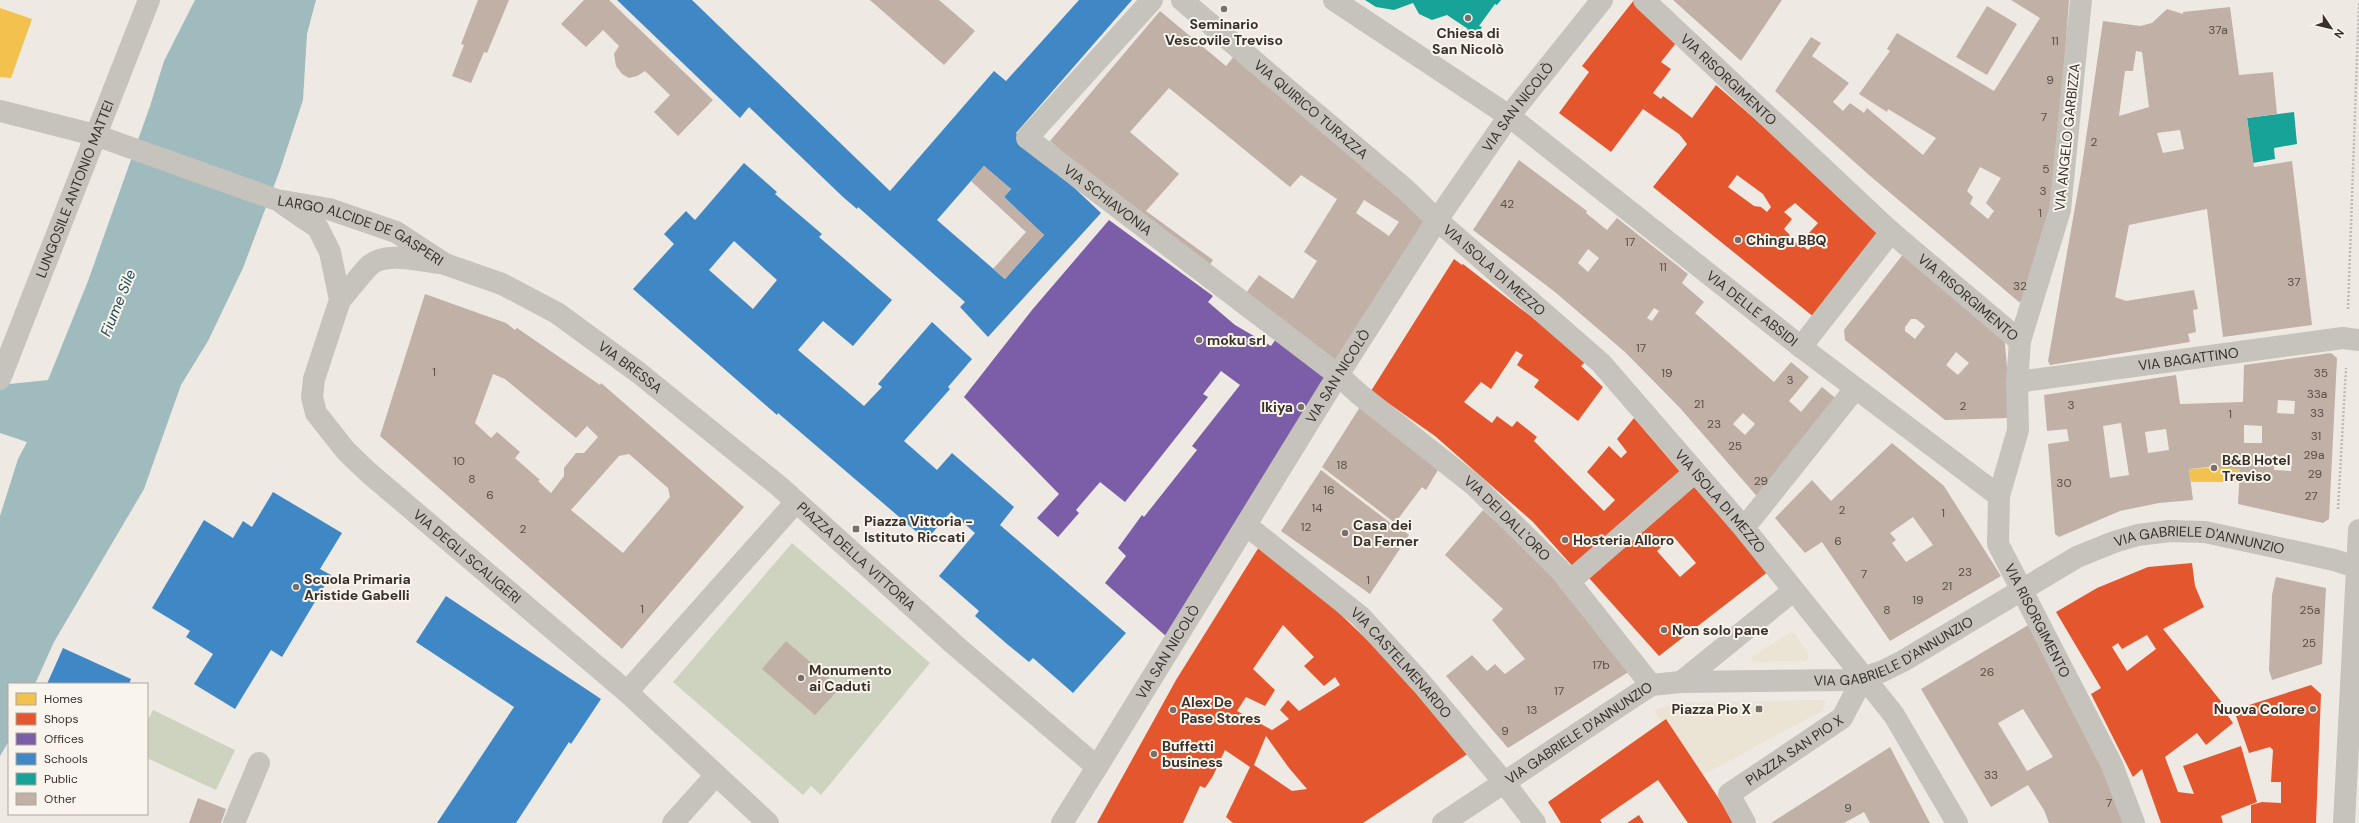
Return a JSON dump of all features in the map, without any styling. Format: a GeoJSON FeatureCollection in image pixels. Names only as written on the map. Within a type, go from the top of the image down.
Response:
{"type":"FeatureCollection","features":[{"type":"Feature","properties":{"kind":"street","name":"LUNGOSILE ANTONIO MATTEI"},"geometry":{"type":"LineString","coordinates":[[0,379],[8,357],[104,138],[149,0]]}},
{"type":"Feature","properties":{"kind":"street","name":"VIA SCHIAVONIA"},"geometry":{"type":"LineString","coordinates":[[1152,0],[1027,138],[1338,375]]}},
{"type":"Feature","properties":{"kind":"street","name":"VIA QUIRICO TURAZZA"},"geometry":{"type":"LineString","coordinates":[[1182,0],[1405,189],[1437,220]]}},
{"type":"Feature","properties":{"kind":"street","name":"VIA DELLE ABSIDI"},"geometry":{"type":"LineString","coordinates":[[1334,0],[1509,116],[1855,389],[1998,496]]}},
{"type":"Feature","properties":{"kind":"street","name":"VIA SAN NICOLÒ"},"geometry":{"type":"LineString","coordinates":[[1097,767],[1338,375],[1437,220],[1509,116],[1602,0]]}},
{"type":"Feature","properties":{"kind":"street","name":"VIA RISORGIMENTO"},"geometry":{"type":"LineString","coordinates":[[1644,0],[1891,232],[2020,341],[2017,382],[2018,430],[1998,496],[1998,544],[2020,590],[2112,765],[2134,823]]}},
{"type":"Feature","properties":{"kind":"street","name":"VIA ANGELO GARBIZZA"},"geometry":{"type":"LineString","coordinates":[[2020,341],[2060,210],[2081,0]]}},
{"type":"Feature","properties":{"kind":"street"},"geometry":{"type":"LineString","coordinates":[[0,111],[104,138],[277,200]]}},
{"type":"Feature","properties":{"kind":"street","name":"LARGO ALCIDE DE GASPERI"},"geometry":{"type":"LineString","coordinates":[[277,200],[329,209],[396,232],[445,264]]}},
{"type":"Feature","properties":{"kind":"street","name":"LARGO ALCIDE DE GASPERI"},"geometry":{"type":"LineString","coordinates":[[277,200],[318,228],[330,252],[340,300]]}},
{"type":"Feature","properties":{"kind":"street","name":"VIA ISOLA DI MEZZO"},"geometry":{"type":"LineString","coordinates":[[1437,220],[1601,363],[1744,528],[1894,715],[1956,823]]}},
{"type":"Feature","properties":{"kind":"street"},"geometry":{"type":"LineString","coordinates":[[1801,347],[1891,232]]}},
{"type":"Feature","properties":{"kind":"street","name":"LARGO ALCIDE DE GASPERI"},"geometry":{"type":"LineString","coordinates":[[316,413],[312,397],[314,378],[340,300],[359,281],[369,266],[386,257],[445,264]]}},
{"type":"Feature","properties":{"kind":"street","name":"VIA BRESSA"},"geometry":{"type":"LineString","coordinates":[[445,264],[502,284],[557,313],[639,373],[796,502]]}},
{"type":"Feature","properties":{"kind":"street","name":"VIA BAGATTINO"},"geometry":{"type":"LineString","coordinates":[[2017,382],[2353,339]]}},
{"type":"Feature","properties":{"kind":"street","name":"VIA DEI DALL'ORO"},"geometry":{"type":"LineString","coordinates":[[1338,375],[1359,394],[1474,485],[1560,570],[1651,685]]}},
{"type":"Feature","properties":{"kind":"street"},"geometry":{"type":"LineString","coordinates":[[1744,528],[1855,389]]}},
{"type":"Feature","properties":{"kind":"street","name":"VIA DEGLI SCALIGERI"},"geometry":{"type":"LineString","coordinates":[[316,413],[346,451],[369,474],[626,692]]}},
{"type":"Feature","properties":{"kind":"street"},"geometry":{"type":"LineString","coordinates":[[1569,582],[1695,472]]}},
{"type":"Feature","properties":{"kind":"street","name":"PIAZZA DELLA VITTORIA"},"geometry":{"type":"LineString","coordinates":[[626,692],[796,502],[956,646],[1097,767]]}},
{"type":"Feature","properties":{"kind":"street","name":"VIA CASTELMENARDO"},"geometry":{"type":"LineString","coordinates":[[1246,525],[1360,616],[1423,685],[1503,781],[1535,823]]}},
{"type":"Feature","properties":{"kind":"street"},"geometry":{"type":"LineString","coordinates":[[2344,823],[2359,530]]}},
{"type":"Feature","properties":{"kind":"street","name":"VIA GABRIELE D'ANNUNZIO"},"geometry":{"type":"LineString","coordinates":[[1443,823],[1503,781],[1651,685],[1682,682],[1820,681],[1863,678],[1884,671],[2078,557],[2114,542],[2138,535],[2170,531],[2205,532],[2334,560],[2358,568]]}},
{"type":"Feature","properties":{"kind":"street"},"geometry":{"type":"LineString","coordinates":[[1682,682],[1793,591]]}},
{"type":"Feature","properties":{"kind":"street","name":"PIAZZA SAN PIO X"},"geometry":{"type":"LineString","coordinates":[[1745,823],[1729,794],[1842,718],[1863,678]]}},
{"type":"Feature","properties":{"kind":"street"},"geometry":{"type":"LineString","coordinates":[[626,692],[768,823]]}},
{"type":"Feature","properties":{"kind":"street"},"geometry":{"type":"LineString","coordinates":[[234,823],[259,763]]}},
{"type":"Feature","properties":{"kind":"street"},"geometry":{"type":"LineString","coordinates":[[1062,823],[1097,767]]}},
{"type":"Feature","properties":{"kind":"street"},"geometry":{"type":"LineString","coordinates":[[673,823],[716,774]]}},
{"type":"Feature","properties":{"kind":"path"},"geometry":{"type":"LineString","coordinates":[[2338,516],[2353,339],[2348,275],[2359,2]]}},
{"type":"Feature","properties":{"kind":"green space"},"geometry":{"type":"Polygon","coordinates":[[[792,543],[930,663],[821,795],[811,786],[803,795],[673,682],[792,543]]]}},
{"type":"Feature","properties":{"kind":"green space"},"geometry":{"type":"Polygon","coordinates":[[[153,710],[235,750],[216,790],[148,758],[148,720],[153,710]]]}},
{"type":"Feature","properties":{"kind":"shaded area"},"geometry":{"type":"Polygon","coordinates":[[[1791,632],[1795,633],[1809,655],[1808,659],[1805,661],[1753,662],[1751,657],[1791,632]]]}},
{"type":"Feature","properties":{"kind":"shaded area"},"geometry":{"type":"Polygon","coordinates":[[[1825,700],[1824,710],[1703,775],[1667,719],[1662,722],[1654,710],[1670,705],[1689,702],[1825,700]]]}},
{"type":"Feature","properties":{"kind":"water","name":"Fiume Sile"},"geometry":{"type":"Polygon","coordinates":[[[195,0],[316,0],[307,34],[303,100],[280,170],[243,268],[208,341],[181,385],[144,489],[54,642],[35,683],[8,683],[8,743],[0,756],[0,516],[18,459],[27,442],[0,433],[0,385],[48,380],[88,281],[150,106],[164,61],[195,0]]]}},
{"type":"Feature","properties":{"kind":"building: Homes"},"geometry":{"type":"Polygon","coordinates":[[[0,8],[32,19],[11,78],[0,77],[0,8]]]}},
{"type":"Feature","properties":{"kind":"building: Homes"},"geometry":{"type":"Polygon","coordinates":[[[2226,467],[2240,469],[2239,482],[2191,482],[2189,469],[2226,467]]]}},
{"type":"Feature","properties":{"kind":"building: Shops"},"geometry":{"type":"Polygon","coordinates":[[[1634,0],[1680,38],[1661,62],[1671,69],[1653,93],[1661,99],[1663,96],[1692,118],[1716,85],[1884,232],[1815,318],[1653,187],[1687,144],[1679,134],[1643,109],[1611,152],[1559,113],[1589,72],[1582,66],[1634,0]],[[1737,175],[1728,187],[1754,206],[1761,207],[1767,212],[1771,207],[1763,194],[1737,175]],[[1795,203],[1784,212],[1792,219],[1784,229],[1801,248],[1803,246],[1808,250],[1817,240],[1809,233],[1818,223],[1795,203]]]}},
{"type":"Feature","properties":{"kind":"building: Shops"},"geometry":{"type":"Polygon","coordinates":[[[1454,259],[1462,265],[1463,264],[1564,342],[1586,361],[1581,366],[1603,387],[1578,421],[1534,387],[1539,380],[1517,365],[1523,355],[1516,351],[1491,389],[1481,382],[1464,402],[1492,423],[1497,416],[1512,427],[1517,421],[1537,437],[1534,441],[1604,511],[1615,500],[1587,472],[1609,446],[1621,458],[1627,452],[1617,439],[1634,418],[1682,474],[1575,569],[1533,522],[1435,436],[1371,391],[1454,259]]]}},
{"type":"Feature","properties":{"kind":"building: Shops"},"geometry":{"type":"Polygon","coordinates":[[[1694,484],[1769,571],[1659,656],[1589,578],[1694,484]],[[1673,536],[1657,551],[1680,577],[1696,563],[1673,536]]]}},
{"type":"Feature","properties":{"kind":"building: Shops"},"geometry":{"type":"Polygon","coordinates":[[[1259,547],[1318,593],[1404,675],[1469,753],[1363,823],[1233,823],[1226,817],[1250,767],[1225,750],[1213,776],[1205,788],[1200,786],[1183,823],[1097,823],[1176,680],[1259,547]],[[1283,625],[1253,669],[1275,690],[1265,706],[1246,697],[1237,711],[1272,730],[1289,719],[1280,710],[1288,700],[1299,711],[1340,685],[1335,677],[1324,686],[1304,666],[1314,657],[1283,625]],[[1266,736],[1254,765],[1292,791],[1307,789],[1289,768],[1266,736]]]}},
{"type":"Feature","properties":{"kind":"building: Shops"},"geometry":{"type":"Polygon","coordinates":[[[2192,563],[2195,586],[2204,607],[2163,629],[2228,710],[2225,712],[2233,723],[2206,745],[2197,733],[2165,757],[2178,792],[2194,794],[2183,766],[2241,746],[2257,802],[2221,816],[2223,823],[2161,823],[2142,769],[2133,777],[2091,694],[2101,688],[2056,612],[2097,588],[2148,567],[2192,563]],[[2147,635],[2122,649],[2118,643],[2112,647],[2127,671],[2156,649],[2147,635]]]}},
{"type":"Feature","properties":{"kind":"building: Shops"},"geometry":{"type":"Polygon","coordinates":[[[2311,685],[2321,694],[2316,823],[2251,823],[2251,805],[2262,802],[2281,803],[2281,782],[2271,782],[2273,750],[2270,747],[2249,753],[2236,716],[2243,707],[2311,685]]]}},
{"type":"Feature","properties":{"kind":"building: Shops"},"geometry":{"type":"Polygon","coordinates":[[[1666,719],[1735,823],[1688,823],[1658,780],[1600,820],[1602,823],[1561,823],[1548,802],[1666,719]]]}},
{"type":"Feature","properties":{"kind":"building: Shops"},"geometry":{"type":"Polygon","coordinates":[[[1639,815],[1644,823],[1627,823],[1639,815]]]}},
{"type":"Feature","properties":{"kind":"building: Offices"},"geometry":{"type":"Polygon","coordinates":[[[1109,220],[1213,296],[1208,302],[1235,325],[1271,346],[1276,339],[1328,375],[1167,637],[1105,583],[1126,556],[1118,548],[1142,515],[1144,517],[1197,450],[1192,446],[1240,385],[1221,371],[1203,394],[1208,397],[1125,502],[1100,482],[1076,510],[1079,513],[1058,537],[1037,518],[1059,494],[964,397],[1032,310],[1109,220]]]}},
{"type":"Feature","properties":{"kind":"building: Schools"},"geometry":{"type":"Polygon","coordinates":[[[617,0],[692,0],[890,191],[994,71],[1006,81],[1079,0],[1132,0],[1016,133],[1101,213],[988,337],[960,307],[965,302],[858,207],[857,209],[843,197],[749,107],[740,118],[617,0]],[[984,166],[937,220],[1005,279],[1044,235],[1004,197],[1011,189],[984,166]]]}},
{"type":"Feature","properties":{"kind":"building: Schools"},"geometry":{"type":"Polygon","coordinates":[[[744,163],[777,192],[775,194],[822,234],[819,237],[892,300],[853,346],[823,321],[798,350],[864,406],[882,387],[878,384],[932,322],[972,359],[948,387],[950,389],[904,441],[937,470],[952,453],[1014,507],[1000,525],[1126,633],[1073,693],[1033,658],[1029,662],[1007,644],[975,616],[979,611],[939,576],[975,533],[951,512],[926,540],[778,413],[777,415],[633,289],[674,244],[664,234],[686,211],[695,220],[744,163]],[[734,241],[709,270],[753,309],[777,280],[734,241]]]}},
{"type":"Feature","properties":{"kind":"building: Schools"},"geometry":{"type":"Polygon","coordinates":[[[273,492],[342,533],[320,569],[331,575],[282,657],[271,650],[235,709],[194,684],[213,654],[186,637],[190,631],[152,608],[204,520],[233,538],[243,521],[252,527],[273,492]]]}},
{"type":"Feature","properties":{"kind":"building: Schools"},"geometry":{"type":"Polygon","coordinates":[[[446,596],[601,699],[571,744],[569,742],[516,823],[437,823],[514,707],[416,642],[446,596]]]}},
{"type":"Feature","properties":{"kind":"building: Schools"},"geometry":{"type":"Polygon","coordinates":[[[63,648],[131,679],[129,683],[47,683],[63,648]]]}},
{"type":"Feature","properties":{"kind":"building: Public","name":"Chiesa di San Nicolò"},"geometry":{"type":"Polygon","coordinates":[[[1365,0],[1501,0],[1497,5],[1495,4],[1479,26],[1482,27],[1475,37],[1466,31],[1468,29],[1447,15],[1432,20],[1419,14],[1413,3],[1394,10],[1376,7],[1365,0]]]}},
{"type":"Feature","properties":{"kind":"building: Public"},"geometry":{"type":"Polygon","coordinates":[[[2294,112],[2297,144],[2274,148],[2275,159],[2253,163],[2247,118],[2294,112]]]}},
{"type":"Feature","properties":{"kind":"building: Other"},"geometry":{"type":"Polygon","coordinates":[[[478,0],[509,0],[487,53],[484,52],[471,83],[452,76],[464,45],[461,44],[478,0]]]}},
{"type":"Feature","properties":{"kind":"building: Other"},"geometry":{"type":"Polygon","coordinates":[[[584,0],[609,0],[713,100],[678,136],[654,112],[670,95],[645,71],[637,76],[629,78],[622,74],[616,66],[614,54],[619,46],[603,30],[586,47],[561,24],[584,0]]]}},
{"type":"Feature","properties":{"kind":"building: Other"},"geometry":{"type":"Polygon","coordinates":[[[870,0],[939,0],[975,31],[944,65],[870,0]]]}},
{"type":"Feature","properties":{"kind":"building: Other"},"geometry":{"type":"Polygon","coordinates":[[[1673,0],[1782,0],[1741,61],[1673,0]]]}},
{"type":"Feature","properties":{"kind":"building: Other"},"geometry":{"type":"Polygon","coordinates":[[[2011,0],[2069,0],[2053,212],[2027,300],[2019,302],[1869,175],[1775,91],[1811,37],[1821,43],[1812,56],[1849,83],[1833,102],[1843,111],[1850,103],[1864,113],[1867,108],[1923,155],[1936,138],[1888,109],[1887,112],[1859,94],[1890,51],[1887,49],[1897,33],[1994,91],[2040,18],[2011,0]],[[1980,167],[1967,191],[1973,197],[1970,204],[1988,219],[1994,211],[1986,203],[2001,178],[1980,167]]]}},
{"type":"Feature","properties":{"kind":"building: Other"},"geometry":{"type":"Polygon","coordinates":[[[1987,6],[2017,24],[1987,75],[1956,57],[1987,6]]]}},
{"type":"Feature","properties":{"kind":"building: Other"},"geometry":{"type":"Polygon","coordinates":[[[2230,7],[2239,75],[2273,72],[2277,114],[2247,118],[2254,167],[2292,161],[2312,325],[2223,337],[2207,209],[2129,225],[2115,297],[2126,301],[2194,290],[2198,309],[2193,310],[2196,332],[2188,334],[2190,342],[2050,365],[2048,361],[2081,173],[2103,21],[2140,26],[2152,23],[2167,9],[2183,14],[2183,12],[2230,7]],[[2136,51],[2133,71],[2125,71],[2119,116],[2149,107],[2142,52],[2136,51]],[[2180,130],[2157,133],[2163,153],[2184,149],[2180,130]]]}},
{"type":"Feature","properties":{"kind":"building: Other"},"geometry":{"type":"Polygon","coordinates":[[[1160,11],[1226,66],[1235,55],[1432,222],[1334,362],[1244,296],[1259,275],[1293,299],[1317,261],[1304,252],[1337,199],[1301,175],[1290,187],[1169,88],[1130,132],[1179,174],[1146,211],[1213,260],[1207,269],[1139,220],[1050,141],[1160,11]],[[1364,200],[1356,213],[1389,236],[1399,222],[1364,200]]]}},
{"type":"Feature","properties":{"kind":"building: Other"},"geometry":{"type":"Polygon","coordinates":[[[1519,160],[1587,211],[1586,213],[1607,230],[1617,218],[1688,274],[1682,283],[1704,302],[1695,313],[1774,382],[1791,362],[1809,377],[1789,401],[1801,412],[1822,387],[1839,401],[1761,501],[1680,408],[1625,352],[1555,292],[1473,230],[1519,160]],[[1588,249],[1578,263],[1588,272],[1599,258],[1588,249]],[[1654,308],[1647,318],[1652,321],[1659,311],[1654,308]],[[1743,413],[1733,424],[1745,435],[1755,424],[1743,413]]]}},
{"type":"Feature","properties":{"kind":"building: Other"},"geometry":{"type":"Polygon","coordinates":[[[984,166],[1011,189],[1004,197],[1044,235],[1005,279],[993,269],[1026,232],[971,181],[984,166]]]}},
{"type":"Feature","properties":{"kind":"building: Other"},"geometry":{"type":"Polygon","coordinates":[[[1904,253],[2004,334],[2011,413],[2008,418],[1945,420],[1845,340],[1844,330],[1904,253]],[[1911,319],[1905,327],[1905,331],[1915,339],[1925,326],[1916,319],[1911,319]],[[1956,352],[1946,365],[1958,375],[1969,363],[1956,352]]]}},
{"type":"Feature","properties":{"kind":"building: Other"},"geometry":{"type":"Polygon","coordinates":[[[425,294],[506,323],[515,330],[517,328],[600,385],[601,383],[744,507],[622,649],[380,436],[425,294]],[[493,374],[475,423],[491,438],[497,432],[520,452],[515,458],[540,480],[538,481],[551,493],[564,476],[564,468],[576,453],[584,453],[598,437],[587,426],[576,438],[505,379],[493,374]],[[629,454],[619,456],[571,510],[623,553],[670,497],[668,488],[629,454]]]}},
{"type":"Feature","properties":{"kind":"building: Other"},"geometry":{"type":"Polygon","coordinates":[[[2331,353],[2337,358],[2329,519],[2323,523],[2238,504],[2240,469],[2209,467],[2189,469],[2193,500],[2159,503],[2120,511],[2059,537],[2055,534],[2048,444],[2069,441],[2067,429],[2047,431],[2044,395],[2176,375],[2180,404],[2243,402],[2244,365],[2331,353]],[[2278,400],[2277,413],[2294,414],[2295,401],[2278,400]],[[2121,423],[2103,426],[2110,478],[2129,475],[2121,423]],[[2244,425],[2244,443],[2262,443],[2262,426],[2244,425]],[[2166,429],[2145,432],[2148,453],[2169,450],[2166,429]],[[2274,458],[2274,470],[2291,471],[2292,458],[2274,458]]]}},
{"type":"Feature","properties":{"kind":"building: Other"},"geometry":{"type":"Polygon","coordinates":[[[1365,399],[1438,470],[1426,490],[1422,487],[1395,523],[1322,467],[1365,399]]]}},
{"type":"Feature","properties":{"kind":"building: Other"},"geometry":{"type":"Polygon","coordinates":[[[1892,443],[1944,486],[2001,576],[1890,641],[1822,542],[1805,553],[1775,518],[1812,480],[1831,501],[1892,443]],[[1913,517],[1890,533],[1896,540],[1892,543],[1906,562],[1933,545],[1913,517]]]}},
{"type":"Feature","properties":{"kind":"building: Other","name":"Casa dei Da Ferner"},"geometry":{"type":"Polygon","coordinates":[[[1321,470],[1397,528],[1398,526],[1409,535],[1370,594],[1281,531],[1321,470]]]}},
{"type":"Feature","properties":{"kind":"building: Other"},"geometry":{"type":"Polygon","coordinates":[[[1483,510],[1547,568],[1630,671],[1508,748],[1446,676],[1472,655],[1487,671],[1495,664],[1505,674],[1525,659],[1492,620],[1503,609],[1445,555],[1483,510]]]}},
{"type":"Feature","properties":{"kind":"building: Other"},"geometry":{"type":"Polygon","coordinates":[[[2276,577],[2326,588],[2322,664],[2272,680],[2269,670],[2272,595],[2276,577]]]}},
{"type":"Feature","properties":{"kind":"building: Other"},"geometry":{"type":"Polygon","coordinates":[[[2030,624],[2130,823],[2049,823],[2044,810],[2028,785],[1991,807],[1921,689],[2030,624]],[[2023,709],[1998,723],[2027,771],[2053,757],[2023,709]]]}},
{"type":"Feature","properties":{"kind":"building: Other","name":"Monumento ai Caduti"},"geometry":{"type":"Polygon","coordinates":[[[786,641],[840,688],[815,715],[762,669],[786,641]]]}},
{"type":"Feature","properties":{"kind":"building: Other"},"geometry":{"type":"Polygon","coordinates":[[[1890,747],[1930,823],[1870,823],[1864,812],[1844,823],[1771,823],[1890,747]]]}},
{"type":"Feature","properties":{"kind":"building: Other"},"geometry":{"type":"Polygon","coordinates":[[[198,798],[226,809],[221,823],[189,823],[198,798]]]}},
{"type":"Feature","properties":{"kind":"place","name":"Seminario Vescovile Treviso"},"geometry":{"type":"Point","coordinates":[1224,9]}},
{"type":"Feature","properties":{"kind":"place","name":"Chiesa di San Nicolò"},"geometry":{"type":"Point","coordinates":[1468,18]}},
{"type":"Feature","properties":{"kind":"place","name":"Chingu BBQ"},"geometry":{"type":"Point","coordinates":[1738,240]}},
{"type":"Feature","properties":{"kind":"place","name":"moku srl"},"geometry":{"type":"Point","coordinates":[1199,340]}},
{"type":"Feature","properties":{"kind":"place","name":"Ikiya"},"geometry":{"type":"Point","coordinates":[1301,407]}},
{"type":"Feature","properties":{"kind":"place","name":"B&B Hotel Treviso"},"geometry":{"type":"Point","coordinates":[2214,468]}},
{"type":"Feature","properties":{"kind":"place","name":"Piazza Vittoria - Istituto Riccati"},"geometry":{"type":"Point","coordinates":[856,529]}},
{"type":"Feature","properties":{"kind":"place","name":"Casa dei Da Ferner"},"geometry":{"type":"Point","coordinates":[1345,533]}},
{"type":"Feature","properties":{"kind":"place","name":"Hosteria Alloro"},"geometry":{"type":"Point","coordinates":[1565,540]}},
{"type":"Feature","properties":{"kind":"place","name":"Scuola Primaria Aristide Gabelli"},"geometry":{"type":"Point","coordinates":[296,587]}},
{"type":"Feature","properties":{"kind":"place","name":"Non solo pane"},"geometry":{"type":"Point","coordinates":[1664,630]}},
{"type":"Feature","properties":{"kind":"place","name":"Monumento ai Caduti"},"geometry":{"type":"Point","coordinates":[801,678]}},
{"type":"Feature","properties":{"kind":"place","name":"Piazza Pio X"},"geometry":{"type":"Point","coordinates":[1759,709]}},
{"type":"Feature","properties":{"kind":"place","name":"Nuova Colore"},"geometry":{"type":"Point","coordinates":[2313,709]}},
{"type":"Feature","properties":{"kind":"place","name":"Alex De Pase Stores"},"geometry":{"type":"Point","coordinates":[1173,710]}},
{"type":"Feature","properties":{"kind":"place","name":"Buffetti business"},"geometry":{"type":"Point","coordinates":[1154,754]}}]}
